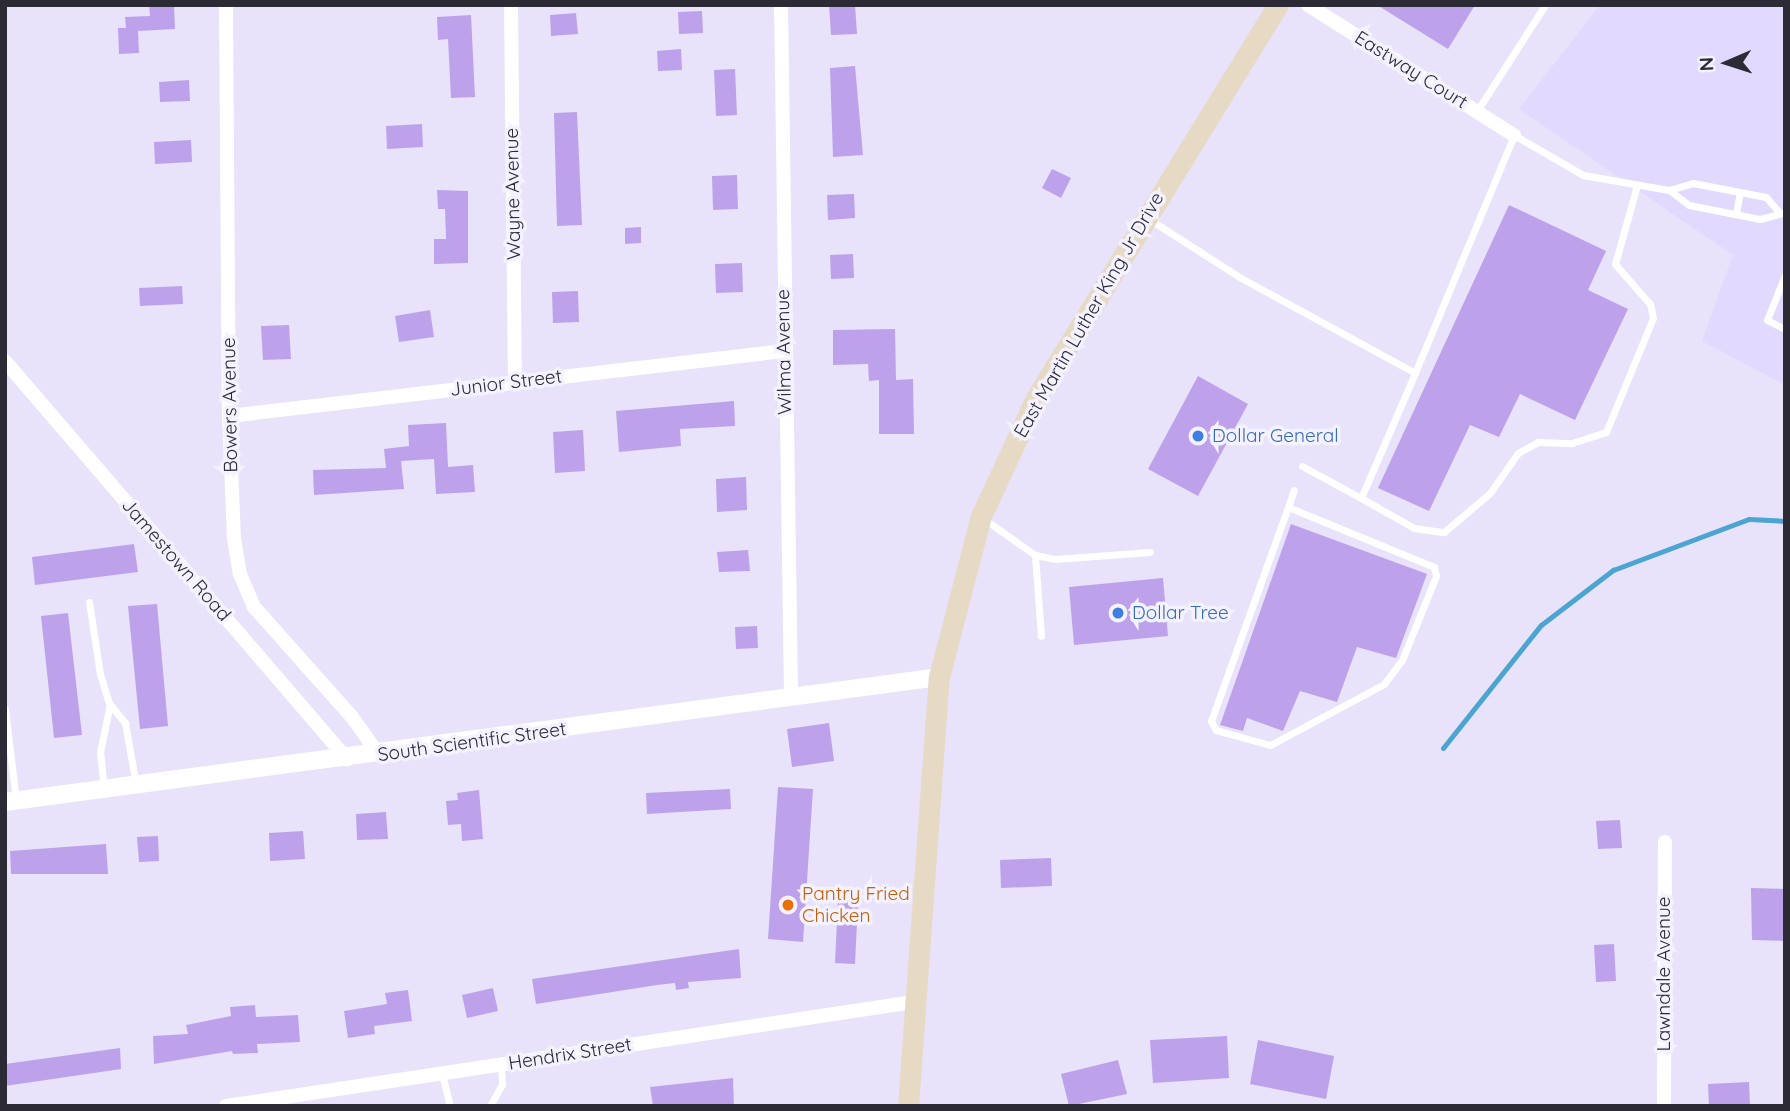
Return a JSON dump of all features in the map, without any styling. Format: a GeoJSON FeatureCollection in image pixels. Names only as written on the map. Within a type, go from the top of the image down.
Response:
{"type":"FeatureCollection","features":[{"type":"Feature","properties":{"kind":"main road","name":"East Martin Luther King Jr Drive"},"geometry":{"type":"LineString","coordinates":[[908,1106],[939,677],[981,516],[1036,398],[1278,5]]}},
{"type":"Feature","properties":{"kind":"street","name":"Bowers Avenue"},"geometry":{"type":"LineString","coordinates":[[226,5],[229,416],[234,538],[246,588],[277,636],[352,717],[379,755]]}},
{"type":"Feature","properties":{"kind":"street","name":"Wayne Avenue"},"geometry":{"type":"LineString","coordinates":[[511,5],[515,382]]}},
{"type":"Feature","properties":{"kind":"street","name":"Wilma Avenue"},"geometry":{"type":"LineString","coordinates":[[781,5],[790,698]]}},
{"type":"Feature","properties":{"kind":"street","name":"Eastway Court"},"geometry":{"type":"LineString","coordinates":[[1308,5],[1514,135]]}},
{"type":"Feature","properties":{"kind":"street","name":"Junior Street"},"geometry":{"type":"LineString","coordinates":[[229,416],[784,351]]}},
{"type":"Feature","properties":{"kind":"street","name":"Jamestown Road"},"geometry":{"type":"LineString","coordinates":[[5,361],[347,759]]}},
{"type":"Feature","properties":{"kind":"street","name":"South Scientific Street"},"geometry":{"type":"LineString","coordinates":[[11,801],[379,755],[939,677]]}},
{"type":"Feature","properties":{"kind":"street","name":"Lawndale Avenue"},"geometry":{"type":"LineString","coordinates":[[1664,1106],[1665,842]]}},
{"type":"Feature","properties":{"kind":"street","name":"Hendrix Street"},"geometry":{"type":"LineString","coordinates":[[226,1106],[914,1002]]}},
{"type":"Feature","properties":{"kind":"lane"},"geometry":{"type":"LineString","coordinates":[[1477,111],[1545,5]]}},
{"type":"Feature","properties":{"kind":"lane"},"geometry":{"type":"LineString","coordinates":[[1361,498],[1514,135],[1583,175],[1669,190],[1693,183],[1766,197],[1783,213]]}},
{"type":"Feature","properties":{"kind":"lane"},"geometry":{"type":"LineString","coordinates":[[1302,466],[1414,528],[1444,532],[1490,493],[1518,453],[1538,442],[1572,443],[1606,432],[1653,318],[1650,304],[1615,264],[1637,185]]}},
{"type":"Feature","properties":{"kind":"lane"},"geometry":{"type":"LineString","coordinates":[[1669,190],[1689,205],[1760,219],[1783,213]]}},
{"type":"Feature","properties":{"kind":"lane"},"geometry":{"type":"LineString","coordinates":[[1736,214],[1740,192]]}},
{"type":"Feature","properties":{"kind":"lane"},"geometry":{"type":"LineString","coordinates":[[1146,217],[1241,278],[1415,373]]}},
{"type":"Feature","properties":{"kind":"lane"},"geometry":{"type":"LineString","coordinates":[[1785,275],[1767,320],[1785,329]]}},
{"type":"Feature","properties":{"kind":"lane"},"geometry":{"type":"LineString","coordinates":[[1288,507],[1434,567],[1436,576],[1402,660],[1384,684],[1270,745],[1216,730],[1211,721],[1294,490]]}},
{"type":"Feature","properties":{"kind":"lane"},"geometry":{"type":"LineString","coordinates":[[981,516],[1035,555],[1055,559],[1150,552]]}},
{"type":"Feature","properties":{"kind":"lane"},"geometry":{"type":"LineString","coordinates":[[1035,555],[1041,636]]}},
{"type":"Feature","properties":{"kind":"lane"},"geometry":{"type":"LineString","coordinates":[[89,602],[100,674],[110,704],[125,723],[136,785]]}},
{"type":"Feature","properties":{"kind":"lane"},"geometry":{"type":"LineString","coordinates":[[104,789],[100,752],[110,704]]}},
{"type":"Feature","properties":{"kind":"lane"},"geometry":{"type":"LineString","coordinates":[[5,709],[11,801]]}},
{"type":"Feature","properties":{"kind":"lane"},"geometry":{"type":"LineString","coordinates":[[493,1104],[502,1084],[501,1064]]}},
{"type":"Feature","properties":{"kind":"lane"},"geometry":{"type":"LineString","coordinates":[[442,1073],[450,1106]]}},
{"type":"Feature","properties":{"kind":"shaded area"},"geometry":{"type":"Polygon","coordinates":[[[1600,5],[1785,5],[1785,385],[1702,341],[1733,255],[1519,109],[1600,5]]]}},
{"type":"Feature","properties":{"kind":"building"},"geometry":{"type":"Polygon","coordinates":[[[149,5],[174,5],[175,29],[138,31],[139,53],[119,54],[118,28],[126,28],[125,17],[150,16],[149,5]]]}},
{"type":"Feature","properties":{"kind":"building"},"geometry":{"type":"Polygon","coordinates":[[[829,5],[855,5],[857,34],[831,35],[829,5]]]}},
{"type":"Feature","properties":{"kind":"building"},"geometry":{"type":"Polygon","coordinates":[[[1377,5],[1475,5],[1448,49],[1377,5]]]}},
{"type":"Feature","properties":{"kind":"building"},"geometry":{"type":"Polygon","coordinates":[[[702,11],[703,33],[679,34],[678,12],[702,11]]]}},
{"type":"Feature","properties":{"kind":"building"},"geometry":{"type":"Polygon","coordinates":[[[576,13],[578,34],[551,36],[550,15],[576,13]]]}},
{"type":"Feature","properties":{"kind":"building"},"geometry":{"type":"Polygon","coordinates":[[[471,15],[475,97],[451,98],[448,39],[438,40],[437,17],[471,15]]]}},
{"type":"Feature","properties":{"kind":"building"},"geometry":{"type":"Polygon","coordinates":[[[681,49],[682,70],[658,71],[657,51],[681,49]]]}},
{"type":"Feature","properties":{"kind":"building"},"geometry":{"type":"Polygon","coordinates":[[[855,66],[863,155],[833,157],[830,68],[855,66]]]}},
{"type":"Feature","properties":{"kind":"building"},"geometry":{"type":"Polygon","coordinates":[[[735,69],[737,115],[716,116],[714,70],[735,69]]]}},
{"type":"Feature","properties":{"kind":"building"},"geometry":{"type":"Polygon","coordinates":[[[189,80],[190,101],[160,102],[159,82],[189,80]]]}},
{"type":"Feature","properties":{"kind":"building"},"geometry":{"type":"Polygon","coordinates":[[[577,112],[582,225],[557,226],[554,113],[577,112]]]}},
{"type":"Feature","properties":{"kind":"building"},"geometry":{"type":"Polygon","coordinates":[[[422,124],[423,147],[387,149],[386,126],[422,124]]]}},
{"type":"Feature","properties":{"kind":"building"},"geometry":{"type":"Polygon","coordinates":[[[191,140],[192,162],[155,164],[154,142],[191,140]]]}},
{"type":"Feature","properties":{"kind":"building"},"geometry":{"type":"Polygon","coordinates":[[[1052,169],[1071,178],[1061,198],[1042,188],[1052,169]]]}},
{"type":"Feature","properties":{"kind":"building"},"geometry":{"type":"Polygon","coordinates":[[[737,175],[738,209],[713,210],[712,176],[737,175]]]}},
{"type":"Feature","properties":{"kind":"building"},"geometry":{"type":"Polygon","coordinates":[[[437,190],[468,191],[468,263],[434,264],[434,239],[446,239],[445,209],[438,209],[437,190]]]}},
{"type":"Feature","properties":{"kind":"building"},"geometry":{"type":"Polygon","coordinates":[[[854,194],[855,218],[828,220],[827,195],[854,194]]]}},
{"type":"Feature","properties":{"kind":"building"},"geometry":{"type":"Polygon","coordinates":[[[1509,205],[1606,251],[1588,290],[1628,309],[1575,420],[1520,394],[1499,437],[1470,425],[1429,511],[1378,488],[1509,205]]]}},
{"type":"Feature","properties":{"kind":"building"},"geometry":{"type":"Polygon","coordinates":[[[641,227],[641,243],[625,244],[625,228],[641,227]]]}},
{"type":"Feature","properties":{"kind":"building"},"geometry":{"type":"Polygon","coordinates":[[[853,254],[854,278],[831,279],[830,255],[853,254]]]}},
{"type":"Feature","properties":{"kind":"building"},"geometry":{"type":"Polygon","coordinates":[[[742,263],[743,292],[716,293],[715,264],[742,263]]]}},
{"type":"Feature","properties":{"kind":"building"},"geometry":{"type":"Polygon","coordinates":[[[182,286],[183,304],[140,306],[139,288],[182,286]]]}},
{"type":"Feature","properties":{"kind":"building"},"geometry":{"type":"Polygon","coordinates":[[[578,291],[579,322],[553,323],[552,292],[578,291]]]}},
{"type":"Feature","properties":{"kind":"building"},"geometry":{"type":"Polygon","coordinates":[[[430,310],[434,337],[399,342],[395,316],[430,310]]]}},
{"type":"Feature","properties":{"kind":"building"},"geometry":{"type":"Polygon","coordinates":[[[289,325],[291,359],[263,360],[261,326],[289,325]]]}},
{"type":"Feature","properties":{"kind":"building"},"geometry":{"type":"Polygon","coordinates":[[[895,329],[896,380],[913,379],[914,434],[879,434],[879,380],[869,381],[868,364],[833,365],[833,330],[895,329]]]}},
{"type":"Feature","properties":{"kind":"building"},"geometry":{"type":"Polygon","coordinates":[[[1198,376],[1248,404],[1198,496],[1148,469],[1198,376]]]}},
{"type":"Feature","properties":{"kind":"building"},"geometry":{"type":"Polygon","coordinates":[[[734,401],[735,426],[680,429],[681,446],[619,452],[616,411],[734,401]]]}},
{"type":"Feature","properties":{"kind":"building"},"geometry":{"type":"Polygon","coordinates":[[[446,423],[448,467],[473,465],[475,492],[436,494],[434,459],[401,461],[404,489],[314,495],[313,470],[386,468],[384,449],[409,446],[408,425],[446,423]]]}},
{"type":"Feature","properties":{"kind":"building"},"geometry":{"type":"Polygon","coordinates":[[[583,430],[585,471],[555,473],[553,432],[583,430]]]}},
{"type":"Feature","properties":{"kind":"building"},"geometry":{"type":"Polygon","coordinates":[[[746,477],[747,510],[717,512],[716,479],[746,477]]]}},
{"type":"Feature","properties":{"kind":"building"},"geometry":{"type":"Polygon","coordinates":[[[1291,524],[1427,574],[1396,658],[1357,647],[1337,702],[1300,691],[1283,731],[1247,718],[1243,731],[1220,725],[1291,524]]]}},
{"type":"Feature","properties":{"kind":"building"},"geometry":{"type":"Polygon","coordinates":[[[134,544],[138,572],[35,585],[32,557],[134,544]]]}},
{"type":"Feature","properties":{"kind":"building"},"geometry":{"type":"Polygon","coordinates":[[[748,550],[750,571],[719,572],[717,552],[748,550]]]}},
{"type":"Feature","properties":{"kind":"building"},"geometry":{"type":"Polygon","coordinates":[[[1163,578],[1168,636],[1074,645],[1069,587],[1163,578]]]}},
{"type":"Feature","properties":{"kind":"building"},"geometry":{"type":"Polygon","coordinates":[[[157,604],[168,726],[140,729],[128,606],[157,604]]]}},
{"type":"Feature","properties":{"kind":"building"},"geometry":{"type":"Polygon","coordinates":[[[68,613],[82,735],[54,738],[41,616],[68,613]]]}},
{"type":"Feature","properties":{"kind":"building"},"geometry":{"type":"Polygon","coordinates":[[[757,626],[758,648],[736,649],[735,627],[757,626]]]}},
{"type":"Feature","properties":{"kind":"building"},"geometry":{"type":"Polygon","coordinates":[[[829,723],[834,761],[792,767],[787,729],[829,723]]]}},
{"type":"Feature","properties":{"kind":"building"},"geometry":{"type":"Polygon","coordinates":[[[778,787],[813,789],[803,942],[768,939],[778,787]]]}},
{"type":"Feature","properties":{"kind":"building"},"geometry":{"type":"Polygon","coordinates":[[[730,789],[731,809],[647,814],[646,793],[730,789]]]}},
{"type":"Feature","properties":{"kind":"building"},"geometry":{"type":"Polygon","coordinates":[[[479,790],[483,839],[462,841],[461,824],[448,825],[446,801],[458,800],[457,793],[479,790]]]}},
{"type":"Feature","properties":{"kind":"building"},"geometry":{"type":"Polygon","coordinates":[[[386,812],[388,839],[357,840],[356,814],[386,812]]]}},
{"type":"Feature","properties":{"kind":"building"},"geometry":{"type":"Polygon","coordinates":[[[1620,820],[1622,848],[1598,849],[1596,821],[1620,820]]]}},
{"type":"Feature","properties":{"kind":"building"},"geometry":{"type":"Polygon","coordinates":[[[303,831],[305,859],[270,861],[269,833],[303,831]]]}},
{"type":"Feature","properties":{"kind":"building"},"geometry":{"type":"Polygon","coordinates":[[[158,836],[159,861],[139,862],[137,837],[158,836]]]}},
{"type":"Feature","properties":{"kind":"building"},"geometry":{"type":"Polygon","coordinates":[[[106,844],[108,874],[11,874],[10,851],[106,844]]]}},
{"type":"Feature","properties":{"kind":"building"},"geometry":{"type":"Polygon","coordinates":[[[1051,858],[1052,886],[1001,888],[1000,860],[1051,858]]]}},
{"type":"Feature","properties":{"kind":"building"},"geometry":{"type":"Polygon","coordinates":[[[1751,888],[1785,889],[1785,941],[1752,940],[1751,888]]]}},
{"type":"Feature","properties":{"kind":"building"},"geometry":{"type":"Polygon","coordinates":[[[838,900],[858,901],[855,964],[835,963],[838,900]]]}},
{"type":"Feature","properties":{"kind":"building"},"geometry":{"type":"Polygon","coordinates":[[[1614,944],[1616,981],[1596,982],[1594,945],[1614,944]]]}},
{"type":"Feature","properties":{"kind":"building"},"geometry":{"type":"Polygon","coordinates":[[[739,949],[741,978],[688,982],[689,988],[676,990],[675,983],[536,1004],[532,979],[739,949]]]}},
{"type":"Feature","properties":{"kind":"building"},"geometry":{"type":"Polygon","coordinates":[[[493,988],[498,1011],[467,1018],[462,995],[493,988]]]}},
{"type":"Feature","properties":{"kind":"building"},"geometry":{"type":"Polygon","coordinates":[[[408,990],[412,1021],[374,1026],[375,1034],[348,1038],[344,1011],[387,1004],[385,993],[408,990]]]}},
{"type":"Feature","properties":{"kind":"building"},"geometry":{"type":"Polygon","coordinates":[[[255,1005],[256,1017],[298,1015],[300,1042],[257,1044],[258,1053],[233,1054],[232,1051],[154,1064],[153,1036],[188,1034],[186,1025],[231,1016],[230,1007],[255,1005]]]}},
{"type":"Feature","properties":{"kind":"building"},"geometry":{"type":"Polygon","coordinates":[[[1227,1036],[1229,1078],[1153,1083],[1150,1040],[1227,1036]]]}},
{"type":"Feature","properties":{"kind":"building"},"geometry":{"type":"Polygon","coordinates":[[[1258,1040],[1334,1056],[1326,1099],[1250,1084],[1258,1040]]]}},
{"type":"Feature","properties":{"kind":"building"},"geometry":{"type":"Polygon","coordinates":[[[120,1048],[121,1069],[5,1086],[5,1064],[120,1048]]]}},
{"type":"Feature","properties":{"kind":"building"},"geometry":{"type":"Polygon","coordinates":[[[1118,1060],[1127,1094],[1069,1106],[1061,1074],[1118,1060]]]}},
{"type":"Feature","properties":{"kind":"building"},"geometry":{"type":"Polygon","coordinates":[[[733,1078],[734,1106],[653,1106],[650,1087],[733,1078]]]}},
{"type":"Feature","properties":{"kind":"building"},"geometry":{"type":"Polygon","coordinates":[[[1749,1082],[1750,1106],[1709,1106],[1708,1084],[1749,1082]]]}},
{"type":"Feature","properties":{"kind":"waterway"},"geometry":{"type":"LineString","coordinates":[[1443,748],[1541,625],[1613,570],[1749,519],[1785,521]]}},
{"type":"Feature","properties":{"kind":"place","name":"Dollar General"},"geometry":{"type":"Point","coordinates":[1198,436]}},
{"type":"Feature","properties":{"kind":"place","name":"Dollar Tree"},"geometry":{"type":"Point","coordinates":[1118,613]}},
{"type":"Feature","properties":{"kind":"place","name":"Pantry Fried Chicken"},"geometry":{"type":"Point","coordinates":[788,905]}}]}
